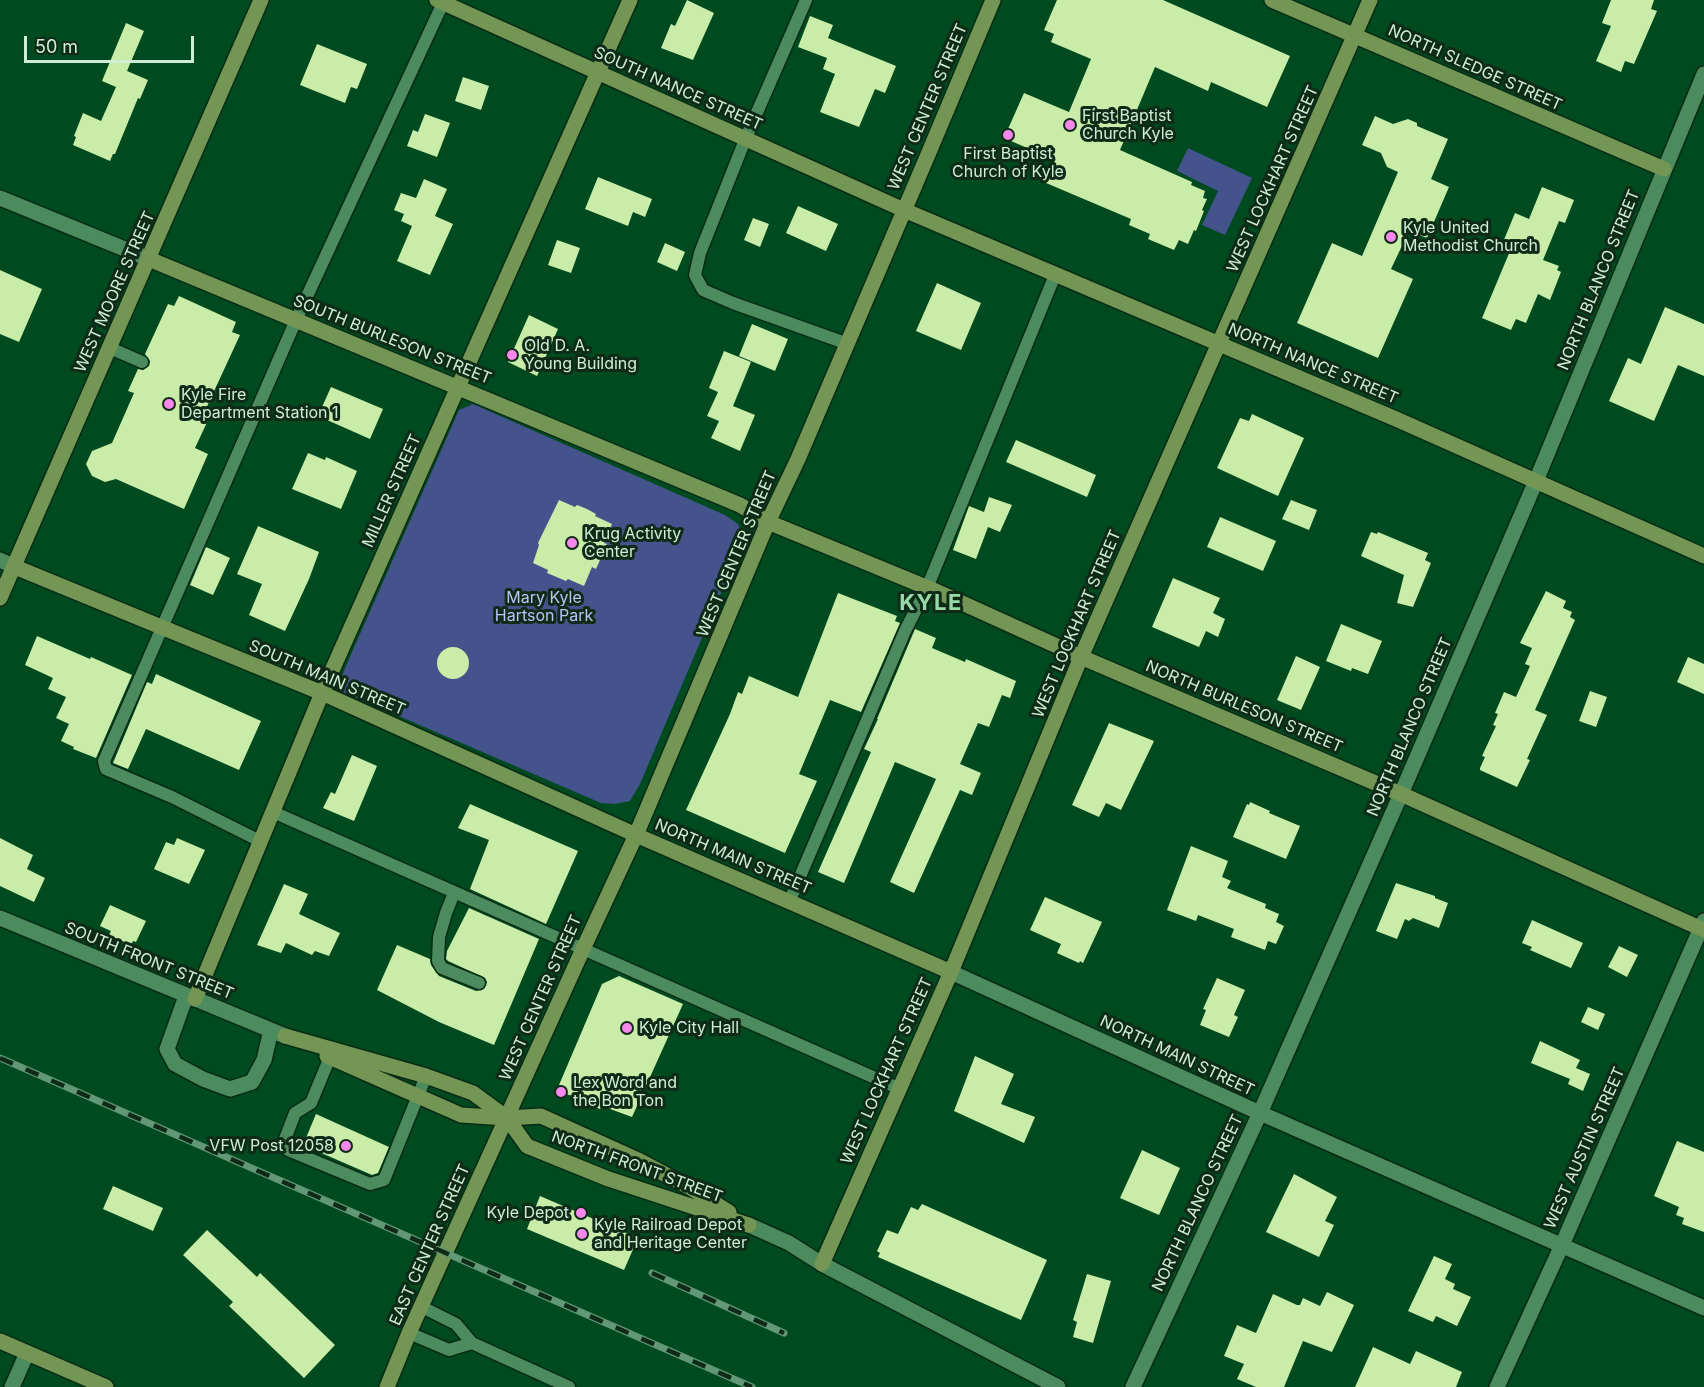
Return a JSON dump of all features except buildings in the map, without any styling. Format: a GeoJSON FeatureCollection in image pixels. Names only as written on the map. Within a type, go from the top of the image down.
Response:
{"type":"FeatureCollection","features":[{"type":"Feature","properties":{"kind":"street","name":"WEST MOORE STREET"},"geometry":{"type":"LineString","coordinates":[[0,598],[261,0]]}},
{"type":"Feature","properties":{"kind":"street","name":"MILLER STREET"},"geometry":{"type":"LineString","coordinates":[[190,998],[457,386],[630,0]]}},
{"type":"Feature","properties":{"kind":"street","name":"WEST CENTER STREET"},"geometry":{"type":"LineString","coordinates":[[507,1118],[636,835],[768,522],[848,344],[993,0]]}},
{"type":"Feature","properties":{"kind":"street","name":"NORTH SLEDGE STREET"},"geometry":{"type":"LineString","coordinates":[[1272,0],[1664,169]]}},
{"type":"Feature","properties":{"kind":"street","name":"WEST LOCKHART STREET"},"geometry":{"type":"LineString","coordinates":[[822,1264],[951,972],[1081,657],[1370,0]]}},
{"type":"Feature","properties":{"kind":"street","name":"SOUTH NANCE STREET"},"geometry":{"type":"LineString","coordinates":[[440,1],[904,210]]}},
{"type":"Feature","properties":{"kind":"street","name":"NORTH BLANCO STREET"},"geometry":{"type":"LineString","coordinates":[[1133,1387],[1260,1113],[1401,794],[1536,481],[1704,74]]}},
{"type":"Feature","properties":{"kind":"street","name":"SOUTH BURLESON STREET"},"geometry":{"type":"LineString","coordinates":[[0,198],[740,505],[768,522]]}},
{"type":"Feature","properties":{"kind":"street","name":"NORTH NANCE STREET"},"geometry":{"type":"LineString","coordinates":[[904,210],[1220,344],[1704,556]]}},
{"type":"Feature","properties":{"kind":"street","name":"NORTH BURLESON STREET"},"geometry":{"type":"LineString","coordinates":[[768,522],[927,588],[1703,926]]}},
{"type":"Feature","properties":{"kind":"street","name":"SOUTH MAIN STREET"},"geometry":{"type":"LineString","coordinates":[[0,560],[322,693],[636,835]]}},
{"type":"Feature","properties":{"kind":"street","name":"NORTH MAIN STREET"},"geometry":{"type":"LineString","coordinates":[[636,835],[790,900],[1260,1113],[1704,1308]]}},
{"type":"Feature","properties":{"kind":"street","name":"SOUTH FRONT STREET"},"geometry":{"type":"LineString","coordinates":[[0,918],[278,1033],[461,1115],[507,1118]]}},
{"type":"Feature","properties":{"kind":"street","name":"WEST AUSTIN STREET"},"geometry":{"type":"LineString","coordinates":[[1497,1387],[1703,926]]}},
{"type":"Feature","properties":{"kind":"street"},"geometry":{"type":"LineString","coordinates":[[190,998],[167,1049],[176,1064],[203,1079],[230,1089],[252,1082],[278,1033]]}},
{"type":"Feature","properties":{"kind":"street","name":"SOUTH FRONT STREET"},"geometry":{"type":"LineString","coordinates":[[278,1033],[426,1076],[473,1093],[507,1118]]}},
{"type":"Feature","properties":{"kind":"street","name":"NORTH FRONT STREET"},"geometry":{"type":"LineString","coordinates":[[507,1118],[541,1116],[689,1187],[749,1225]]}},
{"type":"Feature","properties":{"kind":"street","name":"NORTH FRONT STREET"},"geometry":{"type":"LineString","coordinates":[[507,1118],[527,1146],[606,1178],[749,1225],[789,1243],[822,1264],[1058,1387]]}},
{"type":"Feature","properties":{"kind":"street","name":"EAST CENTER STREET"},"geometry":{"type":"LineString","coordinates":[[387,1387],[507,1118]]}},
{"type":"Feature","properties":{"kind":"street"},"geometry":{"type":"LineString","coordinates":[[0,1341],[106,1387]]}},
{"type":"Feature","properties":{"kind":"street"},"geometry":{"type":"LineString","coordinates":[[12,1387],[27,1353]]}},
{"type":"Feature","properties":{"kind":"lane"},"geometry":{"type":"LineString","coordinates":[[806,0],[745,140],[700,254],[695,275],[703,290],[848,344]]}},
{"type":"Feature","properties":{"kind":"lane"},"geometry":{"type":"LineString","coordinates":[[260,841],[172,797],[106,769],[104,762],[296,320],[440,1]]}},
{"type":"Feature","properties":{"kind":"lane"},"geometry":{"type":"LineString","coordinates":[[790,900],[905,631],[927,588],[1055,275]]}},
{"type":"Feature","properties":{"kind":"lane"},"geometry":{"type":"LineString","coordinates":[[110,348],[142,362]]}},
{"type":"Feature","properties":{"kind":"lane"},"geometry":{"type":"LineString","coordinates":[[273,812],[900,1089]]}},
{"type":"Feature","properties":{"kind":"lane"},"geometry":{"type":"LineString","coordinates":[[454,893],[439,937],[438,961],[442,968],[479,983]]}},
{"type":"Feature","properties":{"kind":"lane"},"geometry":{"type":"LineString","coordinates":[[330,1057],[311,1104],[295,1113],[285,1139],[288,1150],[370,1184],[384,1180],[426,1076]]}},
{"type":"Feature","properties":{"kind":"lane"},"geometry":{"type":"LineString","coordinates":[[422,1307],[456,1324],[472,1343],[569,1387]]}},
{"type":"Feature","properties":{"kind":"lane"},"geometry":{"type":"LineString","coordinates":[[410,1333],[449,1350],[472,1343]]}},
{"type":"Feature","properties":{"kind":"green space"},"geometry":{"type":"Polygon","coordinates":[[[1188,148],[1252,178],[1225,235],[1202,225],[1218,191],[1177,171],[1188,148]]]}},
{"type":"Feature","properties":{"kind":"green space","name":"Mary Kyle Hartson Park"},"geometry":{"type":"Polygon","coordinates":[[[473,404],[725,515],[738,524],[742,534],[740,548],[640,784],[630,801],[615,804],[601,803],[343,692],[339,685],[459,410],[473,404]]]}},
{"type":"Feature","properties":{"kind":"railway"},"geometry":{"type":"LineString","coordinates":[[0,1058],[752,1387]]}},
{"type":"Feature","properties":{"kind":"railway"},"geometry":{"type":"LineString","coordinates":[[652,1273],[784,1333]]}},
{"type":"Feature","properties":{"kind":"place","name":"First Baptist Church Kyle"},"geometry":{"type":"Point","coordinates":[1070,125]}},
{"type":"Feature","properties":{"kind":"place","name":"First Baptist Church of Kyle"},"geometry":{"type":"Point","coordinates":[1008,135]}},
{"type":"Feature","properties":{"kind":"place","name":"Kyle United Methodist Church"},"geometry":{"type":"Point","coordinates":[1391,237]}},
{"type":"Feature","properties":{"kind":"place","name":"Old D. A. Young Building"},"geometry":{"type":"Point","coordinates":[512,355]}},
{"type":"Feature","properties":{"kind":"place","name":"Kyle Fire Department Station 1"},"geometry":{"type":"Point","coordinates":[169,404]}},
{"type":"Feature","properties":{"kind":"place","name":"Krug Activity Center"},"geometry":{"type":"Point","coordinates":[572,543]}},
{"type":"Feature","properties":{"kind":"place","name":"Kyle City Hall"},"geometry":{"type":"Point","coordinates":[627,1028]}},
{"type":"Feature","properties":{"kind":"place","name":"Lex Word and the Bon Ton"},"geometry":{"type":"Point","coordinates":[561,1092]}},
{"type":"Feature","properties":{"kind":"place","name":"VFW Post 12058"},"geometry":{"type":"Point","coordinates":[346,1146]}},
{"type":"Feature","properties":{"kind":"place","name":"Kyle Depot"},"geometry":{"type":"Point","coordinates":[581,1213]}},
{"type":"Feature","properties":{"kind":"place","name":"Kyle Railroad Depot and Heritage Center"},"geometry":{"type":"Point","coordinates":[582,1234]}},
{"type":"Feature","properties":{"kind":"district","name":"KYLE"},"geometry":{"type":"Point","coordinates":[931,603]}}]}
